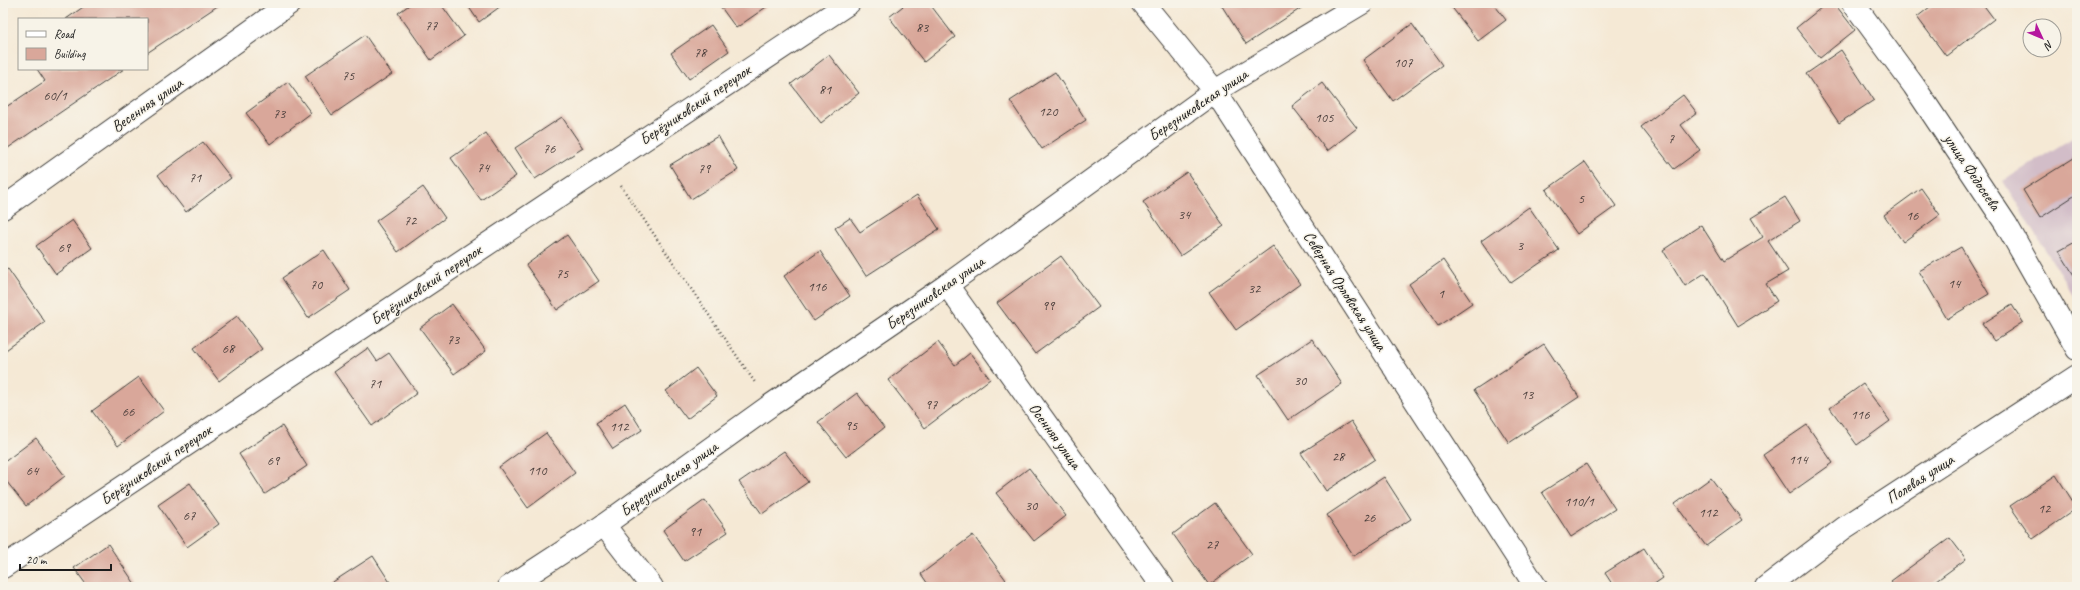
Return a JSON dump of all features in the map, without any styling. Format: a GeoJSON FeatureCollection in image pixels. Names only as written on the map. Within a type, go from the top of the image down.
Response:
{"type":"FeatureCollection","features":[{"type":"Feature","properties":{"kind":"street","name":"Весенняя улица"},"geometry":{"type":"LineString","coordinates":[[3,208],[290,3]]}},
{"type":"Feature","properties":{"kind":"street","name":"Берёзниковский переулок"},"geometry":{"type":"LineString","coordinates":[[3,567],[849,3]]}},
{"type":"Feature","properties":{"kind":"street","name":"Северная Орловская улица"},"geometry":{"type":"LineString","coordinates":[[1143,3],[1215,91],[1536,587]]}},
{"type":"Feature","properties":{"kind":"street","name":"Березниковская улица"},"geometry":{"type":"LineString","coordinates":[[509,587],[604,525],[770,406],[947,285],[1215,91],[1362,3]]}},
{"type":"Feature","properties":{"kind":"street","name":"улица Федосеева"},"geometry":{"type":"LineString","coordinates":[[1853,3],[1914,86],[2006,224],[2077,349]]}},
{"type":"Feature","properties":{"kind":"street","name":"Осенняя улица"},"geometry":{"type":"LineString","coordinates":[[947,285],[1163,587]]}},
{"type":"Feature","properties":{"kind":"street","name":"Полевая улица"},"geometry":{"type":"LineString","coordinates":[[1766,587],[1844,528],[2077,376]]}},
{"type":"Feature","properties":{"kind":"street"},"geometry":{"type":"LineString","coordinates":[[604,525],[652,587]]}},
{"type":"Feature","properties":{"kind":"path"},"geometry":{"type":"LineString","coordinates":[[606,165],[770,406]]}},
{"type":"Feature","properties":{"kind":"shaded area"},"geometry":{"type":"Polygon","coordinates":[[[2077,135],[2077,301],[2003,181],[2077,135]]]}},
{"type":"Feature","properties":{"kind":"building"},"geometry":{"type":"Polygon","coordinates":[[[89,3],[222,3],[148,52],[148,18],[67,18],[89,3]]]}},
{"type":"Feature","properties":{"kind":"building"},"geometry":{"type":"Polygon","coordinates":[[[412,3],[440,3],[464,36],[431,60],[398,13],[412,3]]]}},
{"type":"Feature","properties":{"kind":"building"},"geometry":{"type":"Polygon","coordinates":[[[466,3],[505,3],[479,22],[466,3]]]}},
{"type":"Feature","properties":{"kind":"building"},"geometry":{"type":"Polygon","coordinates":[[[718,3],[772,3],[736,28],[718,3]]]}},
{"type":"Feature","properties":{"kind":"building"},"geometry":{"type":"Polygon","coordinates":[[[907,3],[929,3],[955,37],[924,62],[889,17],[907,3]]]}},
{"type":"Feature","properties":{"kind":"building"},"geometry":{"type":"Polygon","coordinates":[[[1220,3],[1309,3],[1246,44],[1220,3]]]}},
{"type":"Feature","properties":{"kind":"building"},"geometry":{"type":"Polygon","coordinates":[[[1452,3],[1493,3],[1506,20],[1478,41],[1450,5],[1452,3]]]}},
{"type":"Feature","properties":{"kind":"building"},"geometry":{"type":"Polygon","coordinates":[[[1827,3],[1834,3],[1855,30],[1820,58],[1796,28],[1827,3]]]}},
{"type":"Feature","properties":{"kind":"building"},"geometry":{"type":"Polygon","coordinates":[[[1935,3],[1982,3],[1994,19],[1946,56],[1917,17],[1935,3]]]}},
{"type":"Feature","properties":{"kind":"building"},"geometry":{"type":"Polygon","coordinates":[[[1412,24],[1442,65],[1393,101],[1363,60],[1412,24]]]}},
{"type":"Feature","properties":{"kind":"building"},"geometry":{"type":"Polygon","coordinates":[[[711,25],[729,51],[689,79],[671,53],[711,25]]]}},
{"type":"Feature","properties":{"kind":"building"},"geometry":{"type":"Polygon","coordinates":[[[365,35],[392,74],[332,115],[305,76],[365,35]]]}},
{"type":"Feature","properties":{"kind":"building"},"geometry":{"type":"Polygon","coordinates":[[[1841,50],[1874,100],[1839,123],[1806,74],[1841,50]]]}},
{"type":"Feature","properties":{"kind":"building"},"geometry":{"type":"Polygon","coordinates":[[[829,55],[859,93],[821,123],[791,84],[829,55]]]}},
{"type":"Feature","properties":{"kind":"building"},"geometry":{"type":"Polygon","coordinates":[[[38,70],[123,70],[8,148],[3,141],[3,109],[45,81],[38,70]]]}},
{"type":"Feature","properties":{"kind":"building"},"geometry":{"type":"Polygon","coordinates":[[[1055,72],[1086,120],[1042,149],[1010,101],[1055,72]]]}},
{"type":"Feature","properties":{"kind":"building"},"geometry":{"type":"Polygon","coordinates":[[[288,82],[311,113],[270,144],[246,113],[288,82]]]}},
{"type":"Feature","properties":{"kind":"building"},"geometry":{"type":"Polygon","coordinates":[[[1322,83],[1357,128],[1327,151],[1292,106],[1322,83]]]}},
{"type":"Feature","properties":{"kind":"building"},"geometry":{"type":"Polygon","coordinates":[[[1683,95],[1697,113],[1681,125],[1700,150],[1674,169],[1641,127],[1683,95]]]}},
{"type":"Feature","properties":{"kind":"building"},"geometry":{"type":"Polygon","coordinates":[[[562,117],[583,148],[535,179],[515,148],[562,117]]]}},
{"type":"Feature","properties":{"kind":"building"},"geometry":{"type":"Polygon","coordinates":[[[486,133],[516,176],[481,200],[451,158],[486,133]]]}},
{"type":"Feature","properties":{"kind":"building"},"geometry":{"type":"Polygon","coordinates":[[[718,136],[738,170],[691,199],[670,165],[718,136]]]}},
{"type":"Feature","properties":{"kind":"building"},"geometry":{"type":"Polygon","coordinates":[[[203,142],[231,178],[186,212],[158,175],[203,142]]]}},
{"type":"Feature","properties":{"kind":"building"},"geometry":{"type":"Polygon","coordinates":[[[2077,156],[2077,194],[2040,218],[2023,190],[2077,156]]]}},
{"type":"Feature","properties":{"kind":"building"},"geometry":{"type":"Polygon","coordinates":[[[1585,162],[1616,206],[1577,234],[1546,190],[1585,162]]]}},
{"type":"Feature","properties":{"kind":"building"},"geometry":{"type":"Polygon","coordinates":[[[1187,172],[1224,226],[1180,256],[1143,202],[1187,172]]]}},
{"type":"Feature","properties":{"kind":"building"},"geometry":{"type":"Polygon","coordinates":[[[423,187],[445,218],[398,252],[376,221],[423,187]]]}},
{"type":"Feature","properties":{"kind":"building"},"geometry":{"type":"Polygon","coordinates":[[[1921,188],[1940,215],[1903,242],[1884,215],[1921,188]]]}},
{"type":"Feature","properties":{"kind":"building"},"geometry":{"type":"Polygon","coordinates":[[[917,195],[939,229],[866,276],[835,228],[850,218],[860,232],[917,195]]]}},
{"type":"Feature","properties":{"kind":"building"},"geometry":{"type":"Polygon","coordinates":[[[1785,197],[1800,221],[1768,241],[1788,271],[1766,284],[1777,301],[1738,326],[1705,273],[1685,286],[1663,250],[1701,225],[1724,261],[1763,237],[1751,218],[1785,197]]]}},
{"type":"Feature","properties":{"kind":"building"},"geometry":{"type":"Polygon","coordinates":[[[1529,207],[1559,250],[1511,283],[1481,241],[1529,207]]]}},
{"type":"Feature","properties":{"kind":"building"},"geometry":{"type":"Polygon","coordinates":[[[72,220],[92,248],[56,274],[36,246],[72,220]]]}},
{"type":"Feature","properties":{"kind":"building"},"geometry":{"type":"Polygon","coordinates":[[[567,235],[599,281],[557,310],[526,265],[567,235]]]}},
{"type":"Feature","properties":{"kind":"building"},"geometry":{"type":"Polygon","coordinates":[[[2077,241],[2077,280],[2059,251],[2077,241]]]}},
{"type":"Feature","properties":{"kind":"building"},"geometry":{"type":"Polygon","coordinates":[[[1273,246],[1300,284],[1236,330],[1209,292],[1273,246]]]}},
{"type":"Feature","properties":{"kind":"building"},"geometry":{"type":"Polygon","coordinates":[[[1961,247],[1989,294],[1947,319],[1919,271],[1961,247]]]}},
{"type":"Feature","properties":{"kind":"building"},"geometry":{"type":"Polygon","coordinates":[[[324,250],[350,290],[308,318],[282,278],[324,250]]]}},
{"type":"Feature","properties":{"kind":"building"},"geometry":{"type":"Polygon","coordinates":[[[820,251],[850,296],[814,321],[784,276],[820,251]]]}},
{"type":"Feature","properties":{"kind":"building"},"geometry":{"type":"Polygon","coordinates":[[[1061,256],[1099,307],[1035,354],[997,303],[1061,256]]]}},
{"type":"Feature","properties":{"kind":"building"},"geometry":{"type":"Polygon","coordinates":[[[1443,260],[1472,303],[1438,326],[1409,284],[1443,260]]]}},
{"type":"Feature","properties":{"kind":"building"},"geometry":{"type":"Polygon","coordinates":[[[8,269],[45,322],[3,352],[3,272],[8,269]]]}},
{"type":"Feature","properties":{"kind":"building"},"geometry":{"type":"Polygon","coordinates":[[[452,304],[486,351],[454,374],[420,328],[452,304]]]}},
{"type":"Feature","properties":{"kind":"building"},"geometry":{"type":"Polygon","coordinates":[[[2012,305],[2023,322],[1994,341],[1982,324],[2012,305]]]}},
{"type":"Feature","properties":{"kind":"building"},"geometry":{"type":"Polygon","coordinates":[[[237,316],[262,349],[219,381],[194,348],[237,316]]]}},
{"type":"Feature","properties":{"kind":"building"},"geometry":{"type":"Polygon","coordinates":[[[1312,339],[1342,384],[1288,420],[1258,375],[1312,339]]]}},
{"type":"Feature","properties":{"kind":"building"},"geometry":{"type":"Polygon","coordinates":[[[938,342],[955,365],[970,353],[990,379],[925,428],[888,380],[938,342]]]}},
{"type":"Feature","properties":{"kind":"building"},"geometry":{"type":"Polygon","coordinates":[[[1544,344],[1579,397],[1509,443],[1474,390],[1544,344]]]}},
{"type":"Feature","properties":{"kind":"building"},"geometry":{"type":"Polygon","coordinates":[[[368,348],[377,361],[389,353],[417,393],[372,426],[334,372],[368,348]]]}},
{"type":"Feature","properties":{"kind":"building"},"geometry":{"type":"Polygon","coordinates":[[[696,368],[717,396],[687,419],[666,391],[696,368]]]}},
{"type":"Feature","properties":{"kind":"building"},"geometry":{"type":"Polygon","coordinates":[[[139,377],[164,411],[118,446],[92,411],[139,377]]]}},
{"type":"Feature","properties":{"kind":"building"},"geometry":{"type":"Polygon","coordinates":[[[1863,384],[1890,421],[1857,445],[1830,408],[1863,384]]]}},
{"type":"Feature","properties":{"kind":"building"},"geometry":{"type":"Polygon","coordinates":[[[857,393],[884,428],[846,457],[818,422],[857,393]]]}},
{"type":"Feature","properties":{"kind":"building"},"geometry":{"type":"Polygon","coordinates":[[[625,403],[642,430],[613,449],[596,423],[625,403]]]}},
{"type":"Feature","properties":{"kind":"building"},"geometry":{"type":"Polygon","coordinates":[[[1351,421],[1375,459],[1326,491],[1301,453],[1351,421]]]}},
{"type":"Feature","properties":{"kind":"building"},"geometry":{"type":"Polygon","coordinates":[[[1807,425],[1833,463],[1789,494],[1763,455],[1807,425]]]}},
{"type":"Feature","properties":{"kind":"building"},"geometry":{"type":"Polygon","coordinates":[[[282,426],[307,466],[265,494],[239,454],[282,426]]]}},
{"type":"Feature","properties":{"kind":"building"},"geometry":{"type":"Polygon","coordinates":[[[546,433],[575,473],[528,508],[499,467],[546,433]]]}},
{"type":"Feature","properties":{"kind":"building"},"geometry":{"type":"Polygon","coordinates":[[[36,438],[65,476],[26,506],[3,477],[3,463],[36,438]]]}},
{"type":"Feature","properties":{"kind":"building"},"geometry":{"type":"Polygon","coordinates":[[[784,451],[808,482],[762,514],[739,482],[784,451]]]}},
{"type":"Feature","properties":{"kind":"building"},"geometry":{"type":"Polygon","coordinates":[[[1586,464],[1615,509],[1571,537],[1542,492],[1586,464]]]}},
{"type":"Feature","properties":{"kind":"building"},"geometry":{"type":"Polygon","coordinates":[[[1029,468],[1066,516],[1034,541],[996,493],[1029,468]]]}},
{"type":"Feature","properties":{"kind":"building"},"geometry":{"type":"Polygon","coordinates":[[[2056,475],[2077,508],[2033,539],[2010,506],[2056,475]]]}},
{"type":"Feature","properties":{"kind":"building"},"geometry":{"type":"Polygon","coordinates":[[[1384,477],[1411,519],[1354,556],[1327,515],[1384,477]]]}},
{"type":"Feature","properties":{"kind":"building"},"geometry":{"type":"Polygon","coordinates":[[[1711,478],[1742,520],[1706,546],[1675,504],[1711,478]]]}},
{"type":"Feature","properties":{"kind":"building"},"geometry":{"type":"Polygon","coordinates":[[[190,483],[219,524],[187,547],[158,505],[190,483]]]}},
{"type":"Feature","properties":{"kind":"building"},"geometry":{"type":"Polygon","coordinates":[[[705,500],[728,532],[684,561],[663,530],[705,500]]]}},
{"type":"Feature","properties":{"kind":"building"},"geometry":{"type":"Polygon","coordinates":[[[1215,503],[1252,554],[1209,585],[1173,534],[1215,503]]]}},
{"type":"Feature","properties":{"kind":"building"},"geometry":{"type":"Polygon","coordinates":[[[973,535],[1006,580],[996,587],[930,587],[921,574],[973,535]]]}},
{"type":"Feature","properties":{"kind":"building"},"geometry":{"type":"Polygon","coordinates":[[[1950,538],[1966,559],[1928,587],[1895,587],[1891,581],[1950,538]]]}},
{"type":"Feature","properties":{"kind":"building"},"geometry":{"type":"Polygon","coordinates":[[[108,544],[137,587],[88,587],[74,568],[108,544]]]}},
{"type":"Feature","properties":{"kind":"building"},"geometry":{"type":"Polygon","coordinates":[[[1644,548],[1663,578],[1650,587],[1614,587],[1605,573],[1644,548]]]}},
{"type":"Feature","properties":{"kind":"building"},"geometry":{"type":"Polygon","coordinates":[[[373,556],[393,587],[325,587],[373,556]]]}}]}
